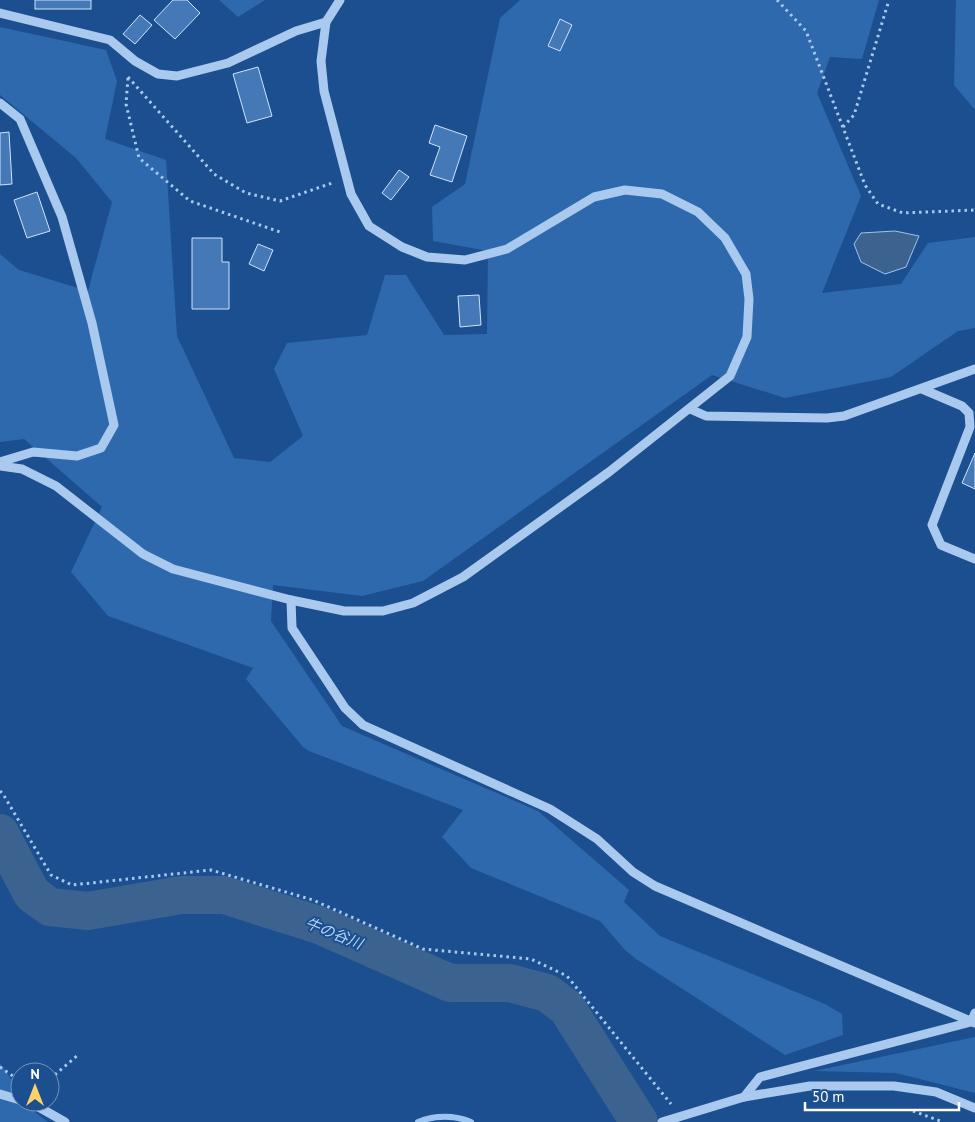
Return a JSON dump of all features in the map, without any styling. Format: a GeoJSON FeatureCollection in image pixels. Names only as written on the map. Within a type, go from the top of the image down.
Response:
{"type":"FeatureCollection","features":[{"type":"Feature","properties":{"kind":"street"},"geometry":{"type":"LineString","coordinates":[[0,466],[22,469],[56,486],[143,554],[173,569],[291,600],[344,611],[383,611],[413,603],[463,577],[609,472],[730,376],[747,337],[749,299],[746,274],[725,238],[698,212],[662,194],[625,190],[594,198],[507,249],[465,260],[427,257],[402,247],[369,226],[351,194],[324,91],[321,61],[326,22],[340,0]]}},
{"type":"Feature","properties":{"kind":"street"},"geometry":{"type":"LineString","coordinates":[[0,14],[110,40],[134,61],[158,74],[177,76],[228,64],[296,31],[326,22]]}},
{"type":"Feature","properties":{"kind":"street"},"geometry":{"type":"LineString","coordinates":[[0,103],[20,119],[62,217],[92,323],[114,425],[101,448],[77,456],[33,452],[0,462]]}},
{"type":"Feature","properties":{"kind":"street"},"geometry":{"type":"LineString","coordinates":[[690,409],[706,416],[827,418],[844,416],[975,370]]}},
{"type":"Feature","properties":{"kind":"street"},"geometry":{"type":"LineString","coordinates":[[922,389],[962,406],[969,413],[970,427],[932,525],[940,545],[975,559]]}},
{"type":"Feature","properties":{"kind":"street"},"geometry":{"type":"LineString","coordinates":[[291,600],[292,628],[345,708],[363,725],[550,809],[597,839],[633,872],[655,886],[974,1020]]}},
{"type":"Feature","properties":{"kind":"street"},"geometry":{"type":"LineString","coordinates":[[744,1097],[760,1077],[974,1020]]}},
{"type":"Feature","properties":{"kind":"street"},"geometry":{"type":"LineString","coordinates":[[662,1122],[744,1097],[810,1086],[894,1086],[936,1092],[975,1108]]}},
{"type":"Feature","properties":{"kind":"street"},"geometry":{"type":"LineString","coordinates":[[46,1112],[65,1122]]}},
{"type":"Feature","properties":{"kind":"path"},"geometry":{"type":"LineString","coordinates":[[777,0],[806,31],[865,186],[878,204],[904,213],[975,210]]}},
{"type":"Feature","properties":{"kind":"path"},"geometry":{"type":"LineString","coordinates":[[843,127],[854,115],[889,0]]}},
{"type":"Feature","properties":{"kind":"path"},"geometry":{"type":"LineString","coordinates":[[134,61],[128,78],[126,104],[138,158],[190,201],[280,232]]}},
{"type":"Feature","properties":{"kind":"path"},"geometry":{"type":"LineString","coordinates":[[128,78],[214,174],[246,193],[280,201],[347,178]]}},
{"type":"Feature","properties":{"kind":"path"},"geometry":{"type":"LineString","coordinates":[[0,791],[51,875],[72,885],[211,870],[314,900],[423,948],[531,959],[567,976],[680,1116]]}},
{"type":"Feature","properties":{"kind":"path"},"geometry":{"type":"LineString","coordinates":[[60,1070],[78,1055]]}},
{"type":"Feature","properties":{"kind":"path"},"geometry":{"type":"LineString","coordinates":[[913,1111],[943,1122]]}},
{"type":"Feature","properties":{"kind":"shaded area"},"geometry":{"type":"Polygon","coordinates":[[[219,0],[265,0],[238,17],[219,0]]]}},
{"type":"Feature","properties":{"kind":"shaded area"},"geometry":{"type":"Polygon","coordinates":[[[520,0],[879,0],[862,59],[830,57],[817,93],[861,196],[822,293],[901,284],[928,243],[975,237],[975,328],[958,331],[891,377],[785,398],[712,375],[423,581],[362,596],[273,585],[271,621],[342,726],[538,811],[629,890],[624,902],[660,936],[825,1004],[842,1014],[843,1035],[785,1055],[636,959],[625,950],[600,921],[471,868],[442,837],[463,810],[309,751],[303,747],[246,679],[253,668],[108,616],[71,572],[102,507],[24,439],[0,442],[0,254],[19,270],[88,291],[112,202],[76,158],[0,95],[0,27],[106,50],[117,81],[105,139],[166,160],[177,336],[234,458],[270,462],[303,436],[274,369],[287,343],[367,335],[385,275],[406,275],[444,335],[487,334],[488,251],[433,241],[432,207],[465,184],[500,18],[520,0]]]}},
{"type":"Feature","properties":{"kind":"shaded area"},"geometry":{"type":"Polygon","coordinates":[[[956,0],[975,0],[975,110],[954,85],[956,0]]]}},
{"type":"Feature","properties":{"kind":"shaded area"},"geometry":{"type":"Polygon","coordinates":[[[895,231],[919,236],[906,267],[885,274],[861,262],[854,244],[861,233],[895,231]]]}},
{"type":"Feature","properties":{"kind":"shaded area"},"geometry":{"type":"Polygon","coordinates":[[[975,1037],[975,1093],[896,1073],[814,1071],[975,1037]]]}},
{"type":"Feature","properties":{"kind":"shaded area"},"geometry":{"type":"Polygon","coordinates":[[[0,1063],[10,1077],[10,1112],[35,1112],[48,1122],[0,1122],[0,1063]]]}},
{"type":"Feature","properties":{"kind":"building"},"geometry":{"type":"Polygon","coordinates":[[[35,0],[91,0],[91,9],[35,9],[35,0]]]}},
{"type":"Feature","properties":{"kind":"building"},"geometry":{"type":"Polygon","coordinates":[[[173,0],[187,0],[200,13],[175,39],[154,20],[173,0]]]}},
{"type":"Feature","properties":{"kind":"building"},"geometry":{"type":"Polygon","coordinates":[[[140,15],[152,25],[135,44],[123,34],[140,15]]]}},
{"type":"Feature","properties":{"kind":"building"},"geometry":{"type":"Polygon","coordinates":[[[560,19],[572,25],[560,51],[548,46],[560,19]]]}},
{"type":"Feature","properties":{"kind":"building"},"geometry":{"type":"Polygon","coordinates":[[[258,67],[272,116],[247,123],[233,74],[258,67]]]}},
{"type":"Feature","properties":{"kind":"building"},"geometry":{"type":"Polygon","coordinates":[[[435,125],[467,136],[452,182],[430,175],[440,147],[429,143],[435,125]]]}},
{"type":"Feature","properties":{"kind":"building"},"geometry":{"type":"Polygon","coordinates":[[[9,132],[12,184],[0,185],[0,133],[9,132]]]}},
{"type":"Feature","properties":{"kind":"building"},"geometry":{"type":"Polygon","coordinates":[[[399,170],[409,177],[391,200],[382,193],[399,170]]]}},
{"type":"Feature","properties":{"kind":"building"},"geometry":{"type":"Polygon","coordinates":[[[37,192],[50,231],[27,238],[14,200],[37,192]]]}},
{"type":"Feature","properties":{"kind":"building"},"geometry":{"type":"Polygon","coordinates":[[[192,238],[222,238],[222,262],[229,262],[229,309],[192,309],[192,238]]]}},
{"type":"Feature","properties":{"kind":"building"},"geometry":{"type":"Polygon","coordinates":[[[258,244],[273,250],[264,271],[249,264],[258,244]]]}},
{"type":"Feature","properties":{"kind":"building"},"geometry":{"type":"Polygon","coordinates":[[[479,295],[481,325],[460,327],[458,296],[479,295]]]}},
{"type":"Feature","properties":{"kind":"building"},"geometry":{"type":"Polygon","coordinates":[[[975,453],[975,489],[962,483],[975,453]]]}},
{"type":"Feature","properties":{"kind":"waterway","name":"牛の谷川"},"geometry":{"type":"LineString","coordinates":[[0,833],[32,894],[50,907],[88,911],[181,895],[224,895],[319,925],[450,983],[510,983],[547,993],[567,1008],[639,1122]]}},
{"type":"Feature","properties":{"kind":"waterway"},"geometry":{"type":"LineString","coordinates":[[418,1122],[431,1118],[445,1117],[471,1122]]}}]}
